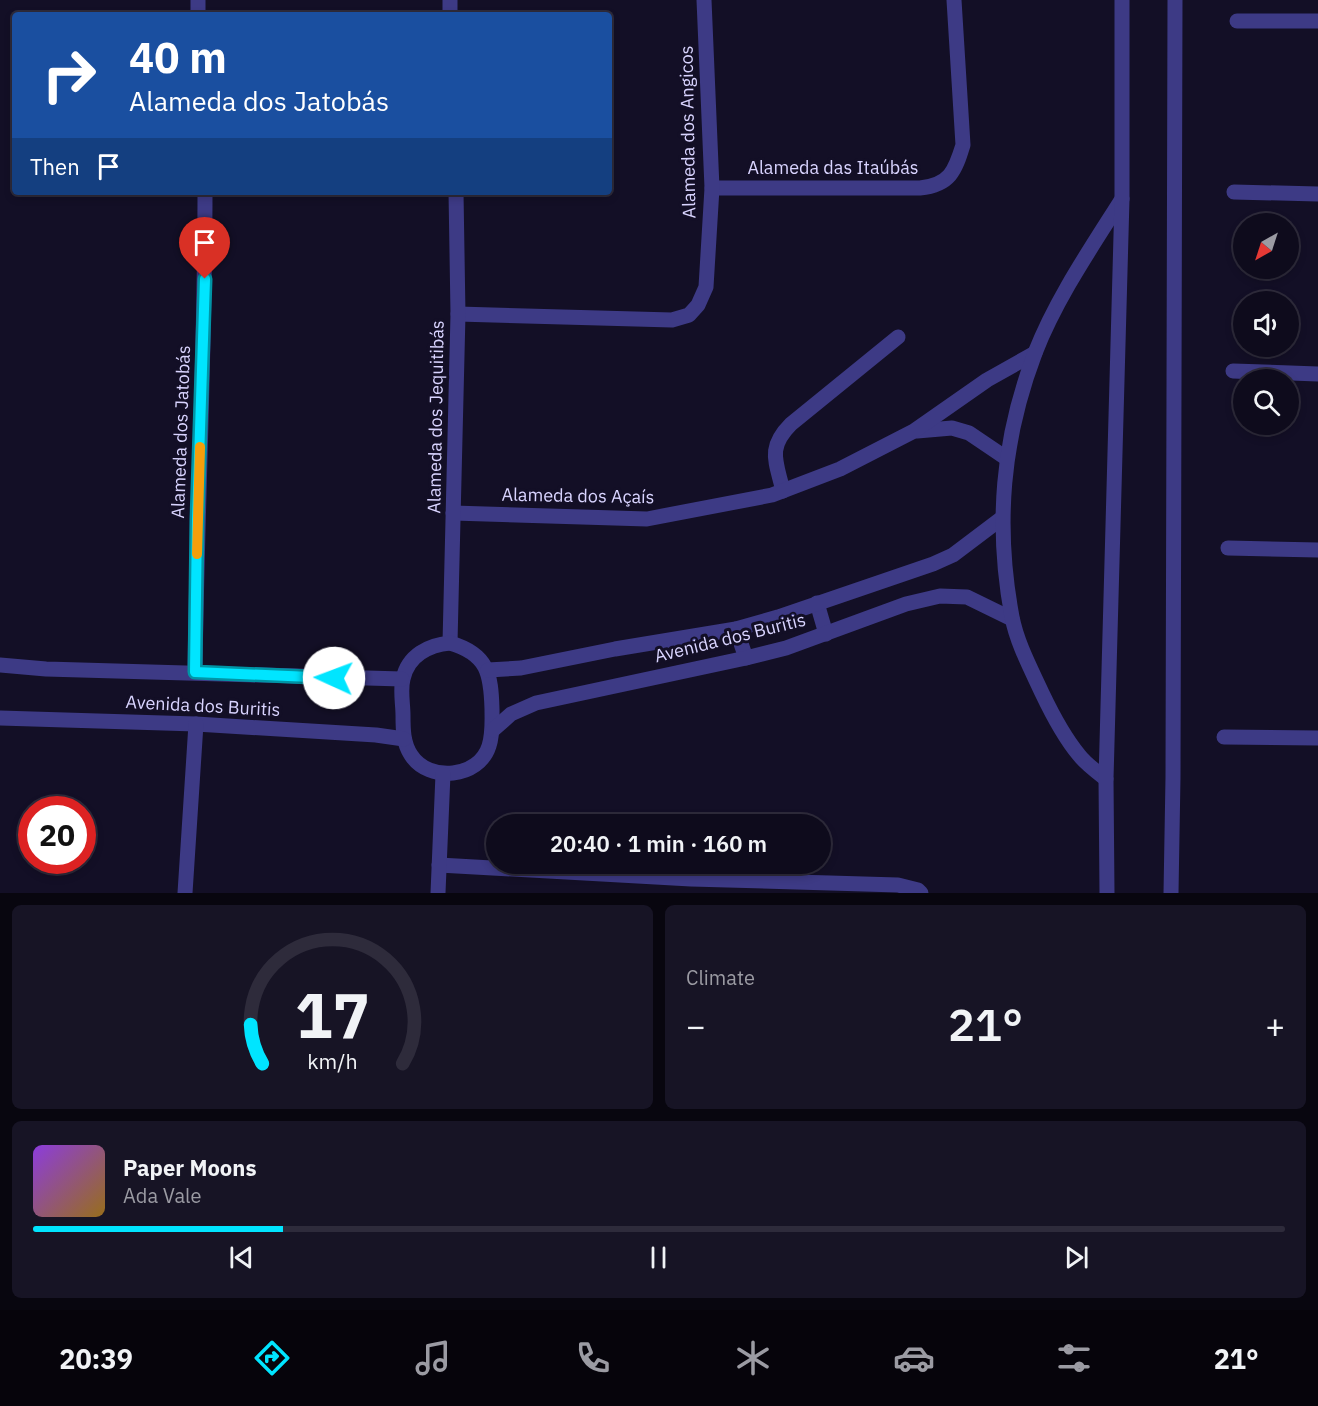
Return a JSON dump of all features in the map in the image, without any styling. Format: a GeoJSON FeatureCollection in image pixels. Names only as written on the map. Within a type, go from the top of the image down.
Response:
{"type":"FeatureCollection","features":[{"type":"Feature","properties":{"kind":"street","name":"Alameda dos Angicos"},"geometry":{"type":"LineString","coordinates":[[458,314],[672,320],[689,315],[698,305],[706,287],[712,188],[704,0]]}},
{"type":"Feature","properties":{"kind":"street","name":"Alameda das Itaúbás"},"geometry":{"type":"LineString","coordinates":[[712,188],[920,188],[935,187],[947,180],[957,165],[963,145],[954,0]]}},
{"type":"Feature","properties":{"kind":"street"},"geometry":{"type":"LineString","coordinates":[[1107,893],[1106,779],[1122,199],[1122,0]]}},
{"type":"Feature","properties":{"kind":"street"},"geometry":{"type":"LineString","coordinates":[[1171,893],[1175,0]]}},
{"type":"Feature","properties":{"kind":"street"},"geometry":{"type":"LineString","coordinates":[[1237,21],[1318,21]]}},
{"type":"Feature","properties":{"kind":"street"},"geometry":{"type":"LineString","coordinates":[[1234,192],[1318,194]]}},
{"type":"Feature","properties":{"kind":"street","name":"Alameda dos Jatobás"},"geometry":{"type":"LineString","coordinates":[[195,672],[197,520],[205,301],[205,195]]}},
{"type":"Feature","properties":{"kind":"street","name":"Alameda dos Jequitibás"},"geometry":{"type":"LineString","coordinates":[[450,643],[458,314],[456,195]]}},
{"type":"Feature","properties":{"kind":"street"},"geometry":{"type":"LineString","coordinates":[[1106,779],[1079,756],[1063,732],[1029,667],[1012,619],[1002,518],[1006,458],[1035,353],[1073,280],[1122,199]]}},
{"type":"Feature","properties":{"kind":"street"},"geometry":{"type":"LineString","coordinates":[[778,493],[775,446],[780,435],[898,337]]}},
{"type":"Feature","properties":{"kind":"street"},"geometry":{"type":"LineString","coordinates":[[914,431],[987,380],[1035,353]]}},
{"type":"Feature","properties":{"kind":"street"},"geometry":{"type":"LineString","coordinates":[[1299,374],[1318,374]]}},
{"type":"Feature","properties":{"kind":"street"},"geometry":{"type":"LineString","coordinates":[[914,431],[951,428],[969,433],[1006,458]]}},
{"type":"Feature","properties":{"kind":"street","name":"Alameda dos Açaís"},"geometry":{"type":"LineString","coordinates":[[453,513],[647,519],[778,493],[840,469],[914,431]]}},
{"type":"Feature","properties":{"kind":"street","name":"Avenida dos Buritis"},"geometry":{"type":"LineString","coordinates":[[488,670],[521,668],[615,649],[736,629],[778,617],[933,564],[952,555],[1002,518]]}},
{"type":"Feature","properties":{"kind":"street"},"geometry":{"type":"LineString","coordinates":[[1228,548],[1318,550]]}},
{"type":"Feature","properties":{"kind":"street","name":"Avenida dos Buritis"},"geometry":{"type":"LineString","coordinates":[[493,730],[511,714],[536,703],[746,658],[826,634],[906,604],[940,596],[967,597],[1012,619]]}},
{"type":"Feature","properties":{"kind":"street"},"geometry":{"type":"LineString","coordinates":[[817,603],[826,634]]}},
{"type":"Feature","properties":{"kind":"street"},"geometry":{"type":"LineString","coordinates":[[736,629],[746,658]]}},
{"type":"Feature","properties":{"kind":"street"},"geometry":{"type":"LineString","coordinates":[[450,643],[472,652],[488,670],[493,730],[489,748],[478,763],[462,772],[443,774],[425,769],[411,756],[404,739],[402,679],[409,664],[420,652],[434,645],[450,643]]}},
{"type":"Feature","properties":{"kind":"street","name":"Avenida dos Buritis"},"geometry":{"type":"LineString","coordinates":[[0,665],[46,669],[402,679]]}},
{"type":"Feature","properties":{"kind":"street","name":"Avenida dos Buritis"},"geometry":{"type":"LineString","coordinates":[[0,717],[196,724],[376,735],[404,739]]}},
{"type":"Feature","properties":{"kind":"street"},"geometry":{"type":"LineString","coordinates":[[184,893],[196,724]]}},
{"type":"Feature","properties":{"kind":"street"},"geometry":{"type":"LineString","coordinates":[[1224,737],[1318,738]]}},
{"type":"Feature","properties":{"kind":"street"},"geometry":{"type":"LineString","coordinates":[[438,893],[443,774]]}},
{"type":"Feature","properties":{"kind":"street"},"geometry":{"type":"LineString","coordinates":[[439,865],[691,886],[898,885],[921,893]]}},
{"type":"Feature","properties":{"kind":"slow traffic"},"geometry":{"type":"LineString","coordinates":[[197,554],[200,447]]}},
{"type":"Feature","properties":{"kind":"route"},"geometry":{"type":"LineString","coordinates":[[205,279],[197,520],[195,672],[334,678]]}}]}
